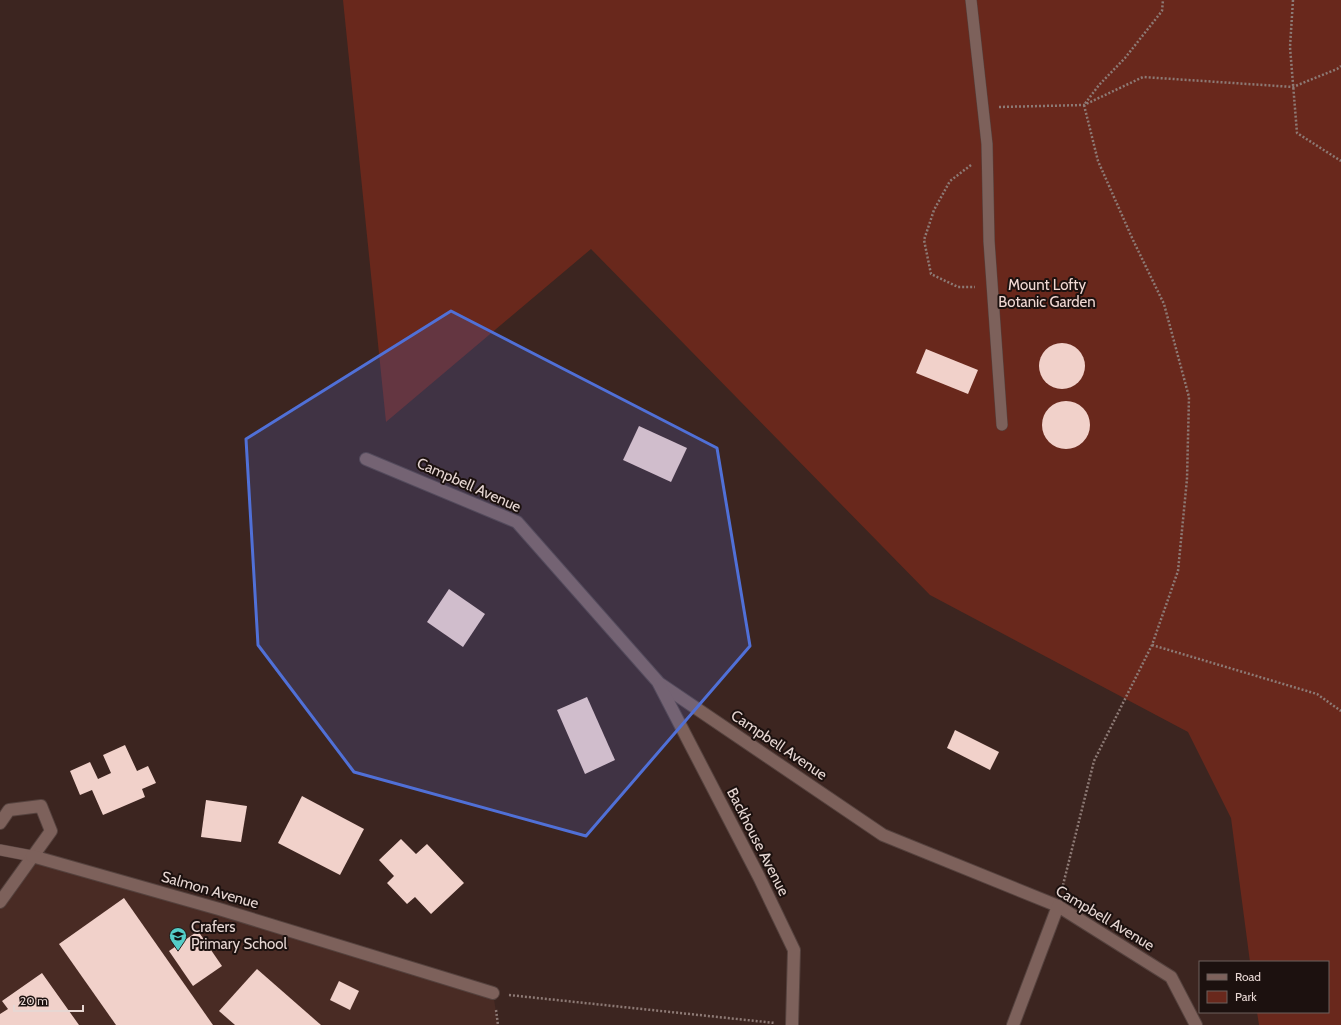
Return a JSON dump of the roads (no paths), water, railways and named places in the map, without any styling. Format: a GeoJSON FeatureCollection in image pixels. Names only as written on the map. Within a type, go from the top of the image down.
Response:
{"type":"FeatureCollection","features":[{"type":"Feature","properties":{"kind":"street","name":"Campbell Avenue"},"geometry":{"type":"LineString","coordinates":[[366,458],[518,522],[659,683],[883,835],[1058,906],[1171,977],[1196,1025]]}},
{"type":"Feature","properties":{"kind":"street","name":"Backhouse Avenue"},"geometry":{"type":"LineString","coordinates":[[659,683],[759,877],[794,950],[792,1025]]}},
{"type":"Feature","properties":{"kind":"street"},"geometry":{"type":"LineString","coordinates":[[0,823],[9,810],[41,806],[50,831],[0,902]]}},
{"type":"Feature","properties":{"kind":"street","name":"Salmon Avenue"},"geometry":{"type":"LineString","coordinates":[[32,856],[219,909],[493,993]]}},
{"type":"Feature","properties":{"kind":"street"},"geometry":{"type":"LineString","coordinates":[[1013,1025],[1058,906]]}},
{"type":"Feature","properties":{"kind":"lane"},"geometry":{"type":"LineString","coordinates":[[972,0],[987,144],[988,241],[1002,425]]}},
{"type":"Feature","properties":{"kind":"lane"},"geometry":{"type":"LineString","coordinates":[[0,850],[32,856]]}},
{"type":"Feature","properties":{"kind":"place","name":"Crafers Primary School"},"geometry":{"type":"Point","coordinates":[178,951]}},
{"type":"Feature","properties":{"kind":"park label","name":"Mount Lofty Botanic Garden"},"geometry":{"type":"Point","coordinates":[1047,294]}}]}
